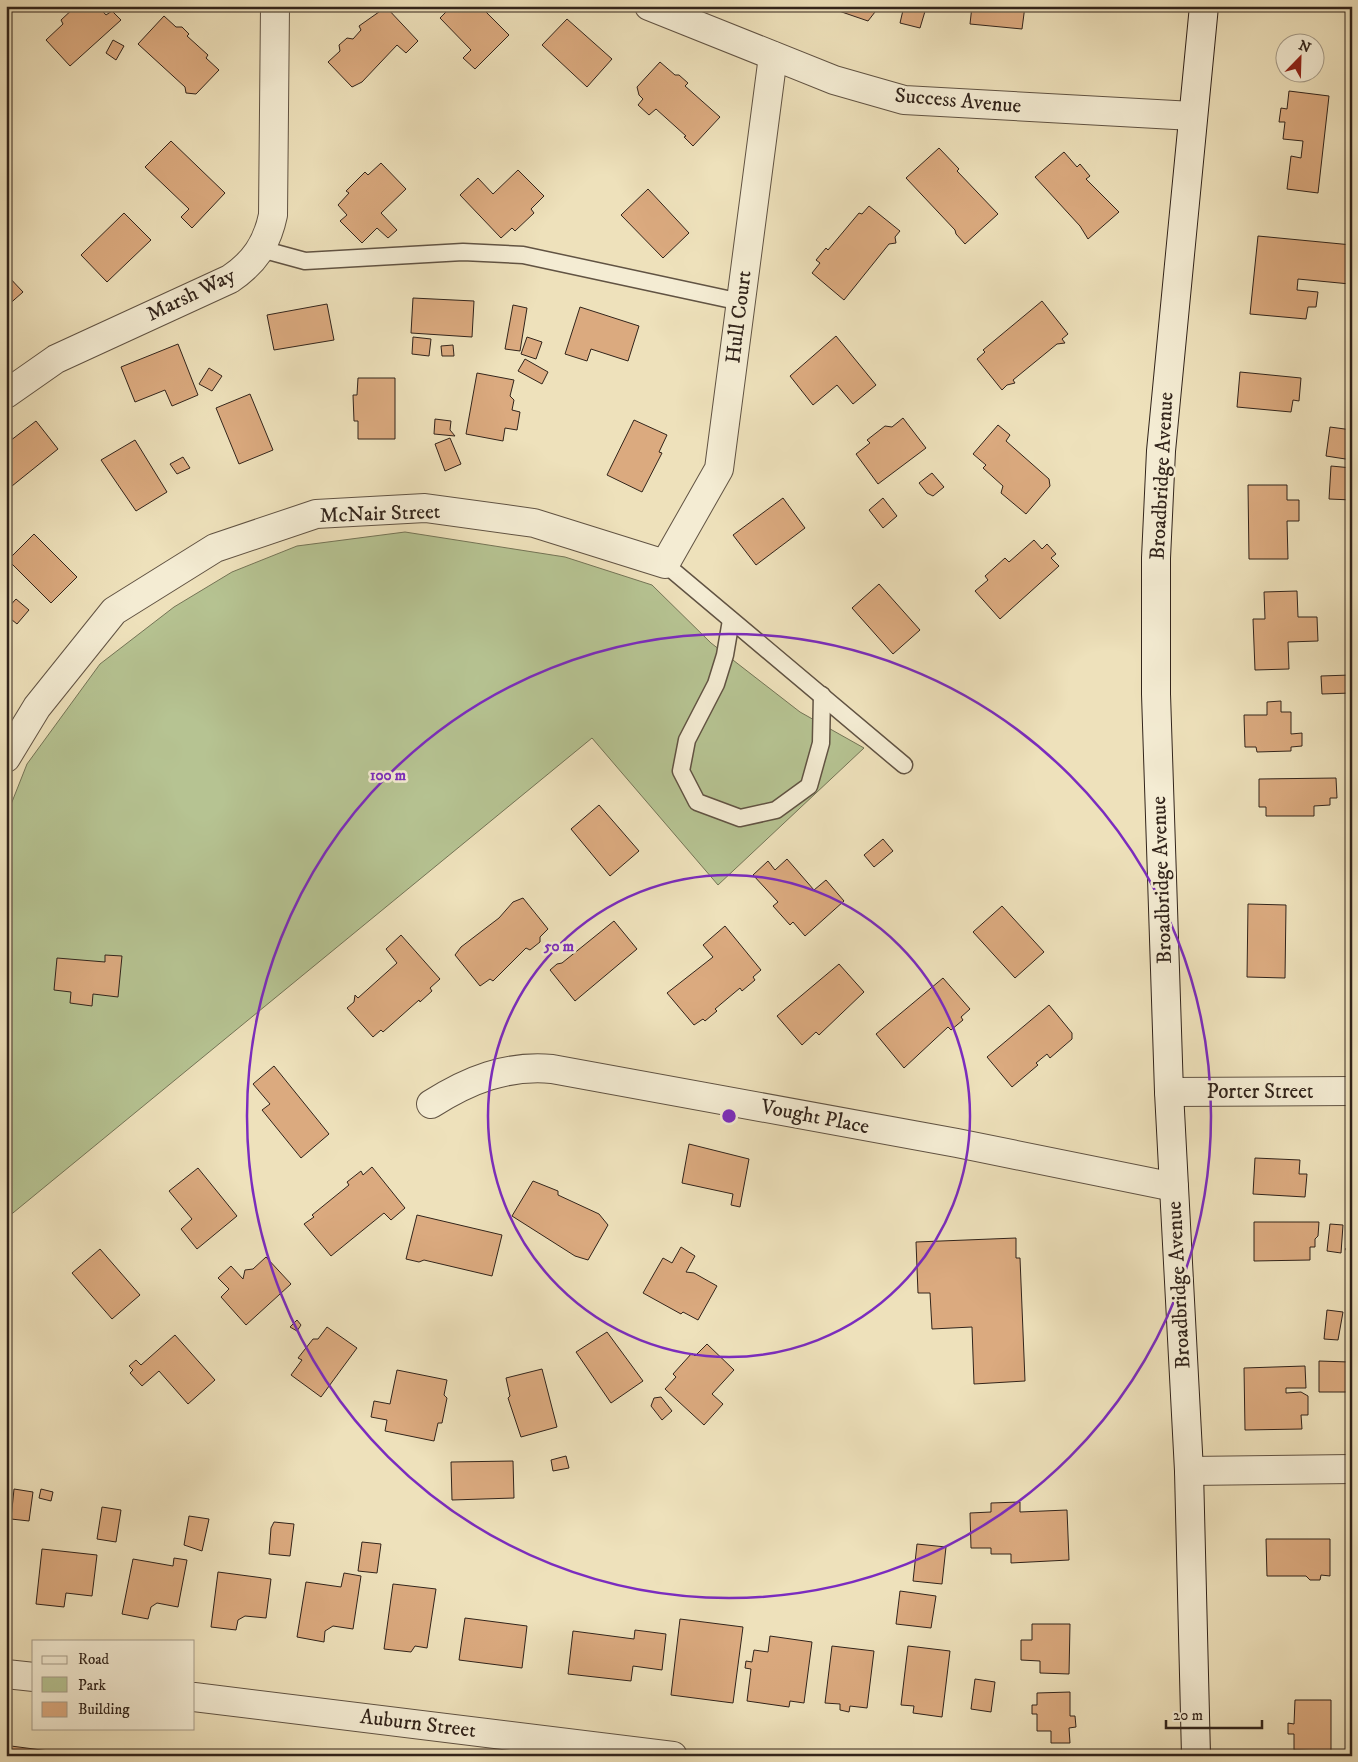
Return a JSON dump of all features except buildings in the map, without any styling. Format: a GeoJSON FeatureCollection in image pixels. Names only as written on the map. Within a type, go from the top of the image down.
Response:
{"type":"FeatureCollection","features":[{"type":"Feature","properties":{"kind":"street","name":"Marsh Way"},"geometry":{"type":"LineString","coordinates":[[6,394],[56,359],[230,280],[243,271],[262,249],[269,234],[273,215],[275,6]]}},
{"type":"Feature","properties":{"kind":"street","name":"Success Avenue"},"geometry":{"type":"LineString","coordinates":[[649,6],[834,80],[904,100],[1193,116]]}},
{"type":"Feature","properties":{"kind":"street","name":"Broadbridge Avenue"},"geometry":{"type":"LineString","coordinates":[[1196,1756],[1189,1471],[1169,1092],[1156,694],[1156,558],[1161,451],[1204,6]]}},
{"type":"Feature","properties":{"kind":"street","name":"Hull Court"},"geometry":{"type":"LineString","coordinates":[[665,564],[719,469],[773,56]]}},
{"type":"Feature","properties":{"kind":"street","name":"McNair Street"},"geometry":{"type":"LineString","coordinates":[[6,758],[37,707],[114,612],[215,548],[316,514],[425,508],[534,523],[665,564]]}},
{"type":"Feature","properties":{"kind":"street","name":"Vought Place"},"geometry":{"type":"LineString","coordinates":[[431,1104],[470,1082],[497,1073],[523,1068],[552,1068],[957,1143],[1174,1187]]}},
{"type":"Feature","properties":{"kind":"street","name":"Porter Street"},"geometry":{"type":"LineString","coordinates":[[1169,1092],[1352,1091]]}},
{"type":"Feature","properties":{"kind":"street"},"geometry":{"type":"LineString","coordinates":[[1189,1471],[1352,1469]]}},
{"type":"Feature","properties":{"kind":"street"},"geometry":{"type":"LineString","coordinates":[[6,1674],[32,1677]]}},
{"type":"Feature","properties":{"kind":"street","name":"Auburn Street"},"geometry":{"type":"LineString","coordinates":[[195,1697],[673,1756]]}},
{"type":"Feature","properties":{"kind":"lane"},"geometry":{"type":"LineString","coordinates":[[262,249],[305,261],[463,252],[523,255],[741,302]]}},
{"type":"Feature","properties":{"kind":"lane"},"geometry":{"type":"LineString","coordinates":[[665,564],[904,765]]}},
{"type":"Feature","properties":{"kind":"lane"},"geometry":{"type":"LineString","coordinates":[[731,620],[725,655],[716,684],[687,740],[681,771],[698,802],[740,818],[776,810],[809,786],[821,743],[822,696]]}},
{"type":"Feature","properties":{"kind":"green space"},"geometry":{"type":"Polygon","coordinates":[[[405,532],[565,557],[652,585],[711,643],[800,712],[864,748],[718,885],[592,738],[8,1217],[6,1215],[6,817],[27,764],[100,664],[174,607],[232,572],[297,546],[405,532]]]}}]}
